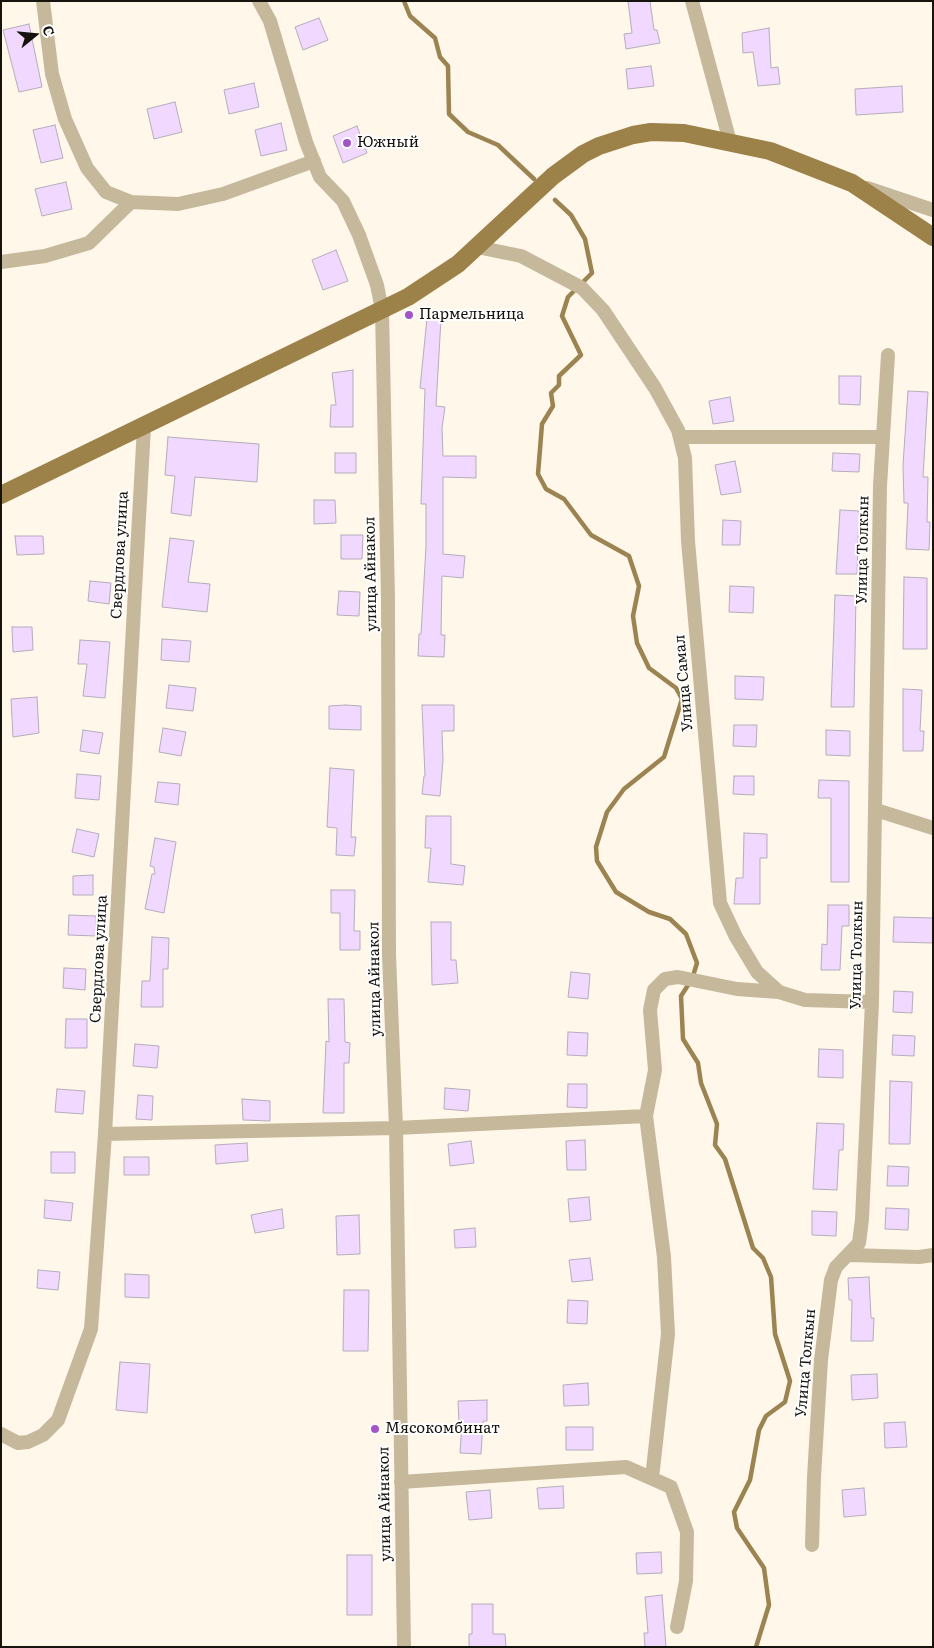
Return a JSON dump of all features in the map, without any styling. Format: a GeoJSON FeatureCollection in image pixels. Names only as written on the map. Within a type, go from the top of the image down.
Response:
{"type":"FeatureCollection","features":[{"type":"Feature","properties":{"kind":"main road"},"geometry":{"type":"LineString","coordinates":[[1,495],[382,310],[434,282],[477,247],[553,176],[599,146],[651,132],[684,133],[770,151],[852,183],[933,237]]}},
{"type":"Feature","properties":{"kind":"street"},"geometry":{"type":"LineString","coordinates":[[43,1],[52,74],[65,119],[87,168],[106,192],[131,202],[178,204],[223,194],[314,161]]}},
{"type":"Feature","properties":{"kind":"street","name":"улица Айнакол"},"geometry":{"type":"LineString","coordinates":[[259,1],[270,21],[306,142],[320,177],[343,201],[359,235],[377,285],[382,310],[388,599],[390,955],[396,1128],[404,1647]]}},
{"type":"Feature","properties":{"kind":"street"},"geometry":{"type":"LineString","coordinates":[[692,1],[730,142]]}},
{"type":"Feature","properties":{"kind":"street"},"geometry":{"type":"LineString","coordinates":[[852,183],[933,210]]}},
{"type":"Feature","properties":{"kind":"street"},"geometry":{"type":"LineString","coordinates":[[1,262],[45,256],[89,243],[131,202]]}},
{"type":"Feature","properties":{"kind":"street","name":"Улица Самал"},"geometry":{"type":"LineString","coordinates":[[477,247],[521,256],[567,278],[582,288],[603,310],[655,388],[680,437],[685,458],[689,551],[720,903],[757,972],[779,992],[805,1000],[872,1002]]}},
{"type":"Feature","properties":{"kind":"street","name":"Улица Толкын"},"geometry":{"type":"LineString","coordinates":[[812,1545],[821,1360],[831,1280],[836,1267],[858,1244],[862,1219],[872,1002],[880,495],[888,355]]}},
{"type":"Feature","properties":{"kind":"street","name":"Свердлова улица"},"geometry":{"type":"LineString","coordinates":[[1,1434],[18,1442],[28,1442],[43,1435],[58,1420],[91,1328],[105,1134],[144,427]]}},
{"type":"Feature","properties":{"kind":"street"},"geometry":{"type":"LineString","coordinates":[[680,437],[883,437]]}},
{"type":"Feature","properties":{"kind":"street"},"geometry":{"type":"LineString","coordinates":[[876,810],[933,828]]}},
{"type":"Feature","properties":{"kind":"street"},"geometry":{"type":"LineString","coordinates":[[652,1478],[668,1334],[664,1257],[646,1116],[655,1070],[650,1010],[654,990],[665,979],[678,977],[736,989],[779,992]]}},
{"type":"Feature","properties":{"kind":"street"},"geometry":{"type":"LineString","coordinates":[[105,1134],[396,1128],[646,1116]]}},
{"type":"Feature","properties":{"kind":"street"},"geometry":{"type":"LineString","coordinates":[[848,1255],[919,1257],[933,1255]]}},
{"type":"Feature","properties":{"kind":"street"},"geometry":{"type":"LineString","coordinates":[[401,1482],[626,1467],[671,1487],[688,1532],[686,1581],[677,1627]]}},
{"type":"Feature","properties":{"kind":"building"},"geometry":{"type":"Polygon","coordinates":[[[628,1],[650,1],[654,30],[657,30],[660,43],[626,49],[624,34],[632,33],[628,1]]]}},
{"type":"Feature","properties":{"kind":"building"},"geometry":{"type":"Polygon","coordinates":[[[319,18],[328,40],[303,50],[295,27],[319,18]]]}},
{"type":"Feature","properties":{"kind":"building"},"geometry":{"type":"Polygon","coordinates":[[[29,24],[42,87],[19,92],[3,30],[29,24]]]}},
{"type":"Feature","properties":{"kind":"building"},"geometry":{"type":"Polygon","coordinates":[[[769,28],[771,68],[778,67],[780,84],[758,86],[753,52],[743,53],[742,33],[769,28]]]}},
{"type":"Feature","properties":{"kind":"building"},"geometry":{"type":"Polygon","coordinates":[[[651,66],[654,86],[628,89],[626,69],[651,66]]]}},
{"type":"Feature","properties":{"kind":"building"},"geometry":{"type":"Polygon","coordinates":[[[254,83],[259,107],[229,114],[224,90],[254,83]]]}},
{"type":"Feature","properties":{"kind":"building"},"geometry":{"type":"Polygon","coordinates":[[[902,86],[903,112],[856,115],[855,89],[902,86]]]}},
{"type":"Feature","properties":{"kind":"building"},"geometry":{"type":"Polygon","coordinates":[[[175,102],[182,132],[154,139],[147,109],[175,102]]]}},
{"type":"Feature","properties":{"kind":"building"},"geometry":{"type":"Polygon","coordinates":[[[281,123],[287,150],[261,156],[255,130],[281,123]]]}},
{"type":"Feature","properties":{"kind":"building"},"geometry":{"type":"Polygon","coordinates":[[[55,125],[63,158],[41,163],[33,130],[55,125]]]}},
{"type":"Feature","properties":{"kind":"building"},"geometry":{"type":"Polygon","coordinates":[[[357,126],[367,153],[343,163],[333,136],[357,126]]]}},
{"type":"Feature","properties":{"kind":"building"},"geometry":{"type":"Polygon","coordinates":[[[66,182],[72,209],[42,216],[35,189],[66,182]]]}},
{"type":"Feature","properties":{"kind":"building"},"geometry":{"type":"Polygon","coordinates":[[[336,250],[348,281],[323,290],[312,260],[336,250]]]}},
{"type":"Feature","properties":{"kind":"building"},"geometry":{"type":"Polygon","coordinates":[[[427,318],[441,319],[436,406],[445,407],[442,428],[443,456],[476,456],[476,478],[443,477],[443,554],[465,556],[463,578],[442,576],[441,635],[445,635],[444,657],[418,656],[426,546],[426,504],[421,504],[425,389],[420,388],[427,318]]]}},
{"type":"Feature","properties":{"kind":"building"},"geometry":{"type":"Polygon","coordinates":[[[353,370],[353,427],[330,427],[331,405],[336,405],[332,373],[353,370]]]}},
{"type":"Feature","properties":{"kind":"building"},"geometry":{"type":"Polygon","coordinates":[[[839,376],[861,376],[860,405],[839,404],[839,376]]]}},
{"type":"Feature","properties":{"kind":"building"},"geometry":{"type":"Polygon","coordinates":[[[908,391],[928,392],[923,477],[928,477],[927,522],[930,522],[929,550],[906,549],[908,503],[904,503],[903,465],[908,391]]]}},
{"type":"Feature","properties":{"kind":"building"},"geometry":{"type":"Polygon","coordinates":[[[730,397],[734,421],[713,424],[709,401],[730,397]]]}},
{"type":"Feature","properties":{"kind":"building"},"geometry":{"type":"Polygon","coordinates":[[[168,437],[259,444],[257,482],[195,477],[191,516],[171,513],[175,476],[165,475],[168,437]]]}},
{"type":"Feature","properties":{"kind":"building"},"geometry":{"type":"Polygon","coordinates":[[[335,453],[356,453],[356,473],[335,473],[335,453]]]}},
{"type":"Feature","properties":{"kind":"building"},"geometry":{"type":"Polygon","coordinates":[[[833,453],[860,454],[859,472],[832,471],[833,453]]]}},
{"type":"Feature","properties":{"kind":"building"},"geometry":{"type":"Polygon","coordinates":[[[735,461],[741,492],[721,495],[715,465],[735,461]]]}},
{"type":"Feature","properties":{"kind":"building"},"geometry":{"type":"Polygon","coordinates":[[[314,500],[335,500],[336,523],[314,524],[314,500]]]}},
{"type":"Feature","properties":{"kind":"building"},"geometry":{"type":"Polygon","coordinates":[[[840,510],[859,511],[857,574],[836,574],[840,510]]]}},
{"type":"Feature","properties":{"kind":"building"},"geometry":{"type":"Polygon","coordinates":[[[723,520],[741,521],[740,545],[722,545],[723,520]]]}},
{"type":"Feature","properties":{"kind":"building"},"geometry":{"type":"Polygon","coordinates":[[[341,535],[363,535],[362,559],[341,559],[341,535]]]}},
{"type":"Feature","properties":{"kind":"building"},"geometry":{"type":"Polygon","coordinates":[[[15,536],[43,536],[44,554],[17,555],[15,536]]]}},
{"type":"Feature","properties":{"kind":"building"},"geometry":{"type":"Polygon","coordinates":[[[170,538],[194,541],[188,582],[210,584],[207,612],[162,607],[170,538]]]}},
{"type":"Feature","properties":{"kind":"building"},"geometry":{"type":"Polygon","coordinates":[[[904,577],[927,578],[927,649],[903,649],[904,577]]]}},
{"type":"Feature","properties":{"kind":"building"},"geometry":{"type":"Polygon","coordinates":[[[90,581],[111,583],[109,604],[88,601],[90,581]]]}},
{"type":"Feature","properties":{"kind":"building"},"geometry":{"type":"Polygon","coordinates":[[[730,586],[754,587],[753,613],[729,612],[730,586]]]}},
{"type":"Feature","properties":{"kind":"building"},"geometry":{"type":"Polygon","coordinates":[[[339,591],[360,592],[359,616],[337,615],[339,591]]]}},
{"type":"Feature","properties":{"kind":"building"},"geometry":{"type":"Polygon","coordinates":[[[835,595],[856,596],[854,707],[831,707],[835,595]]]}},
{"type":"Feature","properties":{"kind":"building"},"geometry":{"type":"Polygon","coordinates":[[[12,627],[32,627],[33,650],[13,652],[12,627]]]}},
{"type":"Feature","properties":{"kind":"building"},"geometry":{"type":"Polygon","coordinates":[[[162,639],[191,641],[189,662],[161,660],[162,639]]]}},
{"type":"Feature","properties":{"kind":"building"},"geometry":{"type":"Polygon","coordinates":[[[80,640],[110,642],[105,698],[83,696],[87,664],[78,664],[80,640]]]}},
{"type":"Feature","properties":{"kind":"building"},"geometry":{"type":"Polygon","coordinates":[[[735,676],[764,677],[763,700],[735,699],[735,676]]]}},
{"type":"Feature","properties":{"kind":"building"},"geometry":{"type":"Polygon","coordinates":[[[169,685],[196,688],[193,711],[166,708],[169,685]]]}},
{"type":"Feature","properties":{"kind":"building"},"geometry":{"type":"Polygon","coordinates":[[[903,689],[922,690],[920,731],[924,731],[923,751],[903,751],[903,689]]]}},
{"type":"Feature","properties":{"kind":"building"},"geometry":{"type":"Polygon","coordinates":[[[37,697],[39,733],[13,737],[11,699],[37,697]]]}},
{"type":"Feature","properties":{"kind":"building"},"geometry":{"type":"Polygon","coordinates":[[[422,705],[454,705],[454,731],[442,731],[443,760],[440,796],[422,794],[425,776],[422,705]]]}},
{"type":"Feature","properties":{"kind":"building"},"geometry":{"type":"Polygon","coordinates":[[[329,706],[361,706],[361,730],[329,729],[329,706]]]}},
{"type":"Feature","properties":{"kind":"building"},"geometry":{"type":"Polygon","coordinates":[[[734,725],[757,725],[756,747],[733,746],[734,725]]]}},
{"type":"Feature","properties":{"kind":"building"},"geometry":{"type":"Polygon","coordinates":[[[163,728],[186,732],[181,756],[159,752],[163,728]]]}},
{"type":"Feature","properties":{"kind":"building"},"geometry":{"type":"Polygon","coordinates":[[[83,730],[103,733],[99,754],[80,751],[83,730]]]}},
{"type":"Feature","properties":{"kind":"building"},"geometry":{"type":"Polygon","coordinates":[[[826,730],[850,731],[850,756],[826,755],[826,730]]]}},
{"type":"Feature","properties":{"kind":"building"},"geometry":{"type":"Polygon","coordinates":[[[330,768],[354,770],[351,837],[356,837],[354,856],[336,855],[337,828],[327,827],[330,768]]]}},
{"type":"Feature","properties":{"kind":"building"},"geometry":{"type":"Polygon","coordinates":[[[77,774],[101,776],[99,800],[75,798],[77,774]]]}},
{"type":"Feature","properties":{"kind":"building"},"geometry":{"type":"Polygon","coordinates":[[[734,776],[754,776],[754,795],[733,794],[734,776]]]}},
{"type":"Feature","properties":{"kind":"building"},"geometry":{"type":"Polygon","coordinates":[[[819,780],[849,781],[849,882],[831,882],[831,798],[818,798],[819,780]]]}},
{"type":"Feature","properties":{"kind":"building"},"geometry":{"type":"Polygon","coordinates":[[[158,782],[180,784],[178,805],[155,802],[158,782]]]}},
{"type":"Feature","properties":{"kind":"building"},"geometry":{"type":"Polygon","coordinates":[[[426,816],[451,816],[451,864],[465,866],[463,885],[428,882],[431,848],[425,848],[426,816]]]}},
{"type":"Feature","properties":{"kind":"building"},"geometry":{"type":"Polygon","coordinates":[[[77,829],[99,834],[94,857],[72,852],[77,829]]]}},
{"type":"Feature","properties":{"kind":"building"},"geometry":{"type":"Polygon","coordinates":[[[744,833],[767,834],[767,858],[760,858],[760,904],[734,904],[736,878],[743,878],[744,833]]]}},
{"type":"Feature","properties":{"kind":"building"},"geometry":{"type":"Polygon","coordinates":[[[155,838],[176,842],[164,913],[145,909],[152,874],[155,874],[154,867],[150,866],[155,838]]]}},
{"type":"Feature","properties":{"kind":"building"},"geometry":{"type":"Polygon","coordinates":[[[93,875],[93,895],[73,895],[73,876],[93,875]]]}},
{"type":"Feature","properties":{"kind":"building"},"geometry":{"type":"Polygon","coordinates":[[[331,890],[355,890],[354,931],[360,931],[360,950],[340,950],[340,913],[331,913],[331,890]]]}},
{"type":"Feature","properties":{"kind":"building"},"geometry":{"type":"Polygon","coordinates":[[[828,905],[849,905],[849,926],[842,926],[840,970],[821,970],[822,944],[827,945],[828,905]]]}},
{"type":"Feature","properties":{"kind":"building"},"geometry":{"type":"Polygon","coordinates":[[[69,915],[96,916],[96,936],[68,935],[69,915]]]}},
{"type":"Feature","properties":{"kind":"building"},"geometry":{"type":"Polygon","coordinates":[[[894,917],[933,918],[933,943],[893,942],[894,917]]]}},
{"type":"Feature","properties":{"kind":"building"},"geometry":{"type":"Polygon","coordinates":[[[431,922],[451,922],[451,960],[456,960],[458,983],[432,985],[431,922]]]}},
{"type":"Feature","properties":{"kind":"building"},"geometry":{"type":"Polygon","coordinates":[[[152,937],[169,938],[168,969],[163,969],[163,1007],[141,1007],[142,981],[150,981],[152,937]]]}},
{"type":"Feature","properties":{"kind":"building"},"geometry":{"type":"Polygon","coordinates":[[[64,968],[86,969],[85,990],[63,988],[64,968]]]}},
{"type":"Feature","properties":{"kind":"building"},"geometry":{"type":"Polygon","coordinates":[[[571,972],[590,974],[588,999],[568,997],[571,972]]]}},
{"type":"Feature","properties":{"kind":"building"},"geometry":{"type":"Polygon","coordinates":[[[894,991],[913,992],[912,1013],[893,1012],[894,991]]]}},
{"type":"Feature","properties":{"kind":"building"},"geometry":{"type":"Polygon","coordinates":[[[328,999],[344,999],[345,1042],[350,1043],[349,1063],[344,1063],[344,1113],[323,1113],[326,1041],[329,1042],[328,999]]]}},
{"type":"Feature","properties":{"kind":"building"},"geometry":{"type":"Polygon","coordinates":[[[66,1019],[87,1019],[87,1048],[65,1048],[66,1019]]]}},
{"type":"Feature","properties":{"kind":"building"},"geometry":{"type":"Polygon","coordinates":[[[568,1032],[588,1033],[587,1056],[567,1055],[568,1032]]]}},
{"type":"Feature","properties":{"kind":"building"},"geometry":{"type":"Polygon","coordinates":[[[893,1035],[915,1036],[914,1056],[892,1055],[893,1035]]]}},
{"type":"Feature","properties":{"kind":"building"},"geometry":{"type":"Polygon","coordinates":[[[135,1044],[159,1046],[157,1068],[133,1066],[135,1044]]]}},
{"type":"Feature","properties":{"kind":"building"},"geometry":{"type":"Polygon","coordinates":[[[819,1049],[843,1050],[843,1078],[818,1077],[819,1049]]]}},
{"type":"Feature","properties":{"kind":"building"},"geometry":{"type":"Polygon","coordinates":[[[890,1081],[912,1082],[910,1144],[889,1144],[890,1081]]]}},
{"type":"Feature","properties":{"kind":"building"},"geometry":{"type":"Polygon","coordinates":[[[568,1084],[587,1084],[587,1108],[567,1107],[568,1084]]]}},
{"type":"Feature","properties":{"kind":"building"},"geometry":{"type":"Polygon","coordinates":[[[445,1088],[470,1090],[468,1111],[444,1109],[445,1088]]]}},
{"type":"Feature","properties":{"kind":"building"},"geometry":{"type":"Polygon","coordinates":[[[57,1089],[85,1091],[83,1114],[55,1112],[57,1089]]]}},
{"type":"Feature","properties":{"kind":"building"},"geometry":{"type":"Polygon","coordinates":[[[138,1095],[153,1096],[152,1120],[136,1119],[138,1095]]]}},
{"type":"Feature","properties":{"kind":"building"},"geometry":{"type":"Polygon","coordinates":[[[242,1099],[270,1101],[270,1121],[243,1120],[242,1099]]]}},
{"type":"Feature","properties":{"kind":"building"},"geometry":{"type":"Polygon","coordinates":[[[817,1123],[844,1124],[843,1150],[839,1150],[837,1190],[813,1189],[817,1123]]]}},
{"type":"Feature","properties":{"kind":"building"},"geometry":{"type":"Polygon","coordinates":[[[585,1140],[586,1170],[567,1170],[566,1141],[585,1140]]]}},
{"type":"Feature","properties":{"kind":"building"},"geometry":{"type":"Polygon","coordinates":[[[471,1141],[474,1163],[450,1166],[448,1144],[471,1141]]]}},
{"type":"Feature","properties":{"kind":"building"},"geometry":{"type":"Polygon","coordinates":[[[247,1143],[248,1161],[216,1164],[215,1145],[247,1143]]]}},
{"type":"Feature","properties":{"kind":"building"},"geometry":{"type":"Polygon","coordinates":[[[51,1152],[75,1152],[75,1173],[51,1173],[51,1152]]]}},
{"type":"Feature","properties":{"kind":"building"},"geometry":{"type":"Polygon","coordinates":[[[124,1157],[149,1157],[149,1175],[124,1175],[124,1157]]]}},
{"type":"Feature","properties":{"kind":"building"},"geometry":{"type":"Polygon","coordinates":[[[888,1166],[909,1167],[908,1186],[887,1186],[888,1166]]]}},
{"type":"Feature","properties":{"kind":"building"},"geometry":{"type":"Polygon","coordinates":[[[589,1197],[591,1220],[570,1222],[568,1199],[589,1197]]]}},
{"type":"Feature","properties":{"kind":"building"},"geometry":{"type":"Polygon","coordinates":[[[45,1200],[73,1203],[71,1221],[44,1218],[45,1200]]]}},
{"type":"Feature","properties":{"kind":"building"},"geometry":{"type":"Polygon","coordinates":[[[886,1208],[909,1209],[908,1230],[885,1229],[886,1208]]]}},
{"type":"Feature","properties":{"kind":"building"},"geometry":{"type":"Polygon","coordinates":[[[282,1209],[284,1228],[255,1233],[251,1215],[282,1209]]]}},
{"type":"Feature","properties":{"kind":"building"},"geometry":{"type":"Polygon","coordinates":[[[812,1211],[837,1212],[836,1236],[812,1235],[812,1211]]]}},
{"type":"Feature","properties":{"kind":"building"},"geometry":{"type":"Polygon","coordinates":[[[359,1215],[360,1254],[337,1255],[336,1216],[359,1215]]]}},
{"type":"Feature","properties":{"kind":"building"},"geometry":{"type":"Polygon","coordinates":[[[475,1228],[476,1247],[455,1248],[454,1230],[475,1228]]]}},
{"type":"Feature","properties":{"kind":"building"},"geometry":{"type":"Polygon","coordinates":[[[590,1258],[593,1280],[572,1282],[569,1260],[590,1258]]]}},
{"type":"Feature","properties":{"kind":"building"},"geometry":{"type":"Polygon","coordinates":[[[38,1270],[60,1272],[58,1290],[37,1288],[38,1270]]]}},
{"type":"Feature","properties":{"kind":"building"},"geometry":{"type":"Polygon","coordinates":[[[125,1274],[149,1275],[149,1298],[125,1297],[125,1274]]]}},
{"type":"Feature","properties":{"kind":"building"},"geometry":{"type":"Polygon","coordinates":[[[869,1277],[871,1318],[874,1318],[873,1341],[851,1341],[852,1300],[849,1300],[848,1278],[869,1277]]]}},
{"type":"Feature","properties":{"kind":"building"},"geometry":{"type":"Polygon","coordinates":[[[344,1290],[369,1290],[368,1351],[343,1351],[344,1290]]]}},
{"type":"Feature","properties":{"kind":"building"},"geometry":{"type":"Polygon","coordinates":[[[568,1300],[588,1301],[587,1324],[567,1323],[568,1300]]]}},
{"type":"Feature","properties":{"kind":"building"},"geometry":{"type":"Polygon","coordinates":[[[120,1362],[150,1364],[147,1413],[116,1410],[120,1362]]]}},
{"type":"Feature","properties":{"kind":"building"},"geometry":{"type":"Polygon","coordinates":[[[877,1374],[878,1398],[852,1400],[851,1375],[877,1374]]]}},
{"type":"Feature","properties":{"kind":"building"},"geometry":{"type":"Polygon","coordinates":[[[588,1383],[589,1405],[564,1406],[563,1385],[588,1383]]]}},
{"type":"Feature","properties":{"kind":"building"},"geometry":{"type":"Polygon","coordinates":[[[487,1400],[487,1421],[483,1421],[481,1454],[460,1453],[462,1422],[459,1422],[458,1401],[487,1400]]]}},
{"type":"Feature","properties":{"kind":"building"},"geometry":{"type":"Polygon","coordinates":[[[905,1422],[907,1447],[885,1448],[884,1423],[905,1422]]]}},
{"type":"Feature","properties":{"kind":"building"},"geometry":{"type":"Polygon","coordinates":[[[566,1427],[593,1427],[593,1450],[566,1450],[566,1427]]]}},
{"type":"Feature","properties":{"kind":"building"},"geometry":{"type":"Polygon","coordinates":[[[563,1486],[564,1508],[539,1509],[537,1488],[563,1486]]]}},
{"type":"Feature","properties":{"kind":"building"},"geometry":{"type":"Polygon","coordinates":[[[864,1488],[866,1515],[844,1517],[842,1490],[864,1488]]]}},
{"type":"Feature","properties":{"kind":"building"},"geometry":{"type":"Polygon","coordinates":[[[490,1490],[492,1518],[469,1520],[466,1492],[490,1490]]]}},
{"type":"Feature","properties":{"kind":"building"},"geometry":{"type":"Polygon","coordinates":[[[661,1552],[662,1573],[637,1574],[636,1553],[661,1552]]]}},
{"type":"Feature","properties":{"kind":"building"},"geometry":{"type":"Polygon","coordinates":[[[347,1555],[372,1555],[372,1615],[347,1615],[347,1555]]]}},
{"type":"Feature","properties":{"kind":"building"},"geometry":{"type":"Polygon","coordinates":[[[662,1595],[666,1647],[645,1647],[644,1633],[648,1633],[645,1597],[662,1595]]]}},
{"type":"Feature","properties":{"kind":"building"},"geometry":{"type":"Polygon","coordinates":[[[472,1604],[493,1604],[493,1634],[505,1634],[506,1647],[469,1647],[469,1634],[472,1634],[472,1604]]]}},
{"type":"Feature","properties":{"kind":"waterway"},"geometry":{"type":"LineString","coordinates":[[404,1],[410,16],[435,38],[440,57],[448,66],[449,114],[468,132],[498,145],[534,179]]}},
{"type":"Feature","properties":{"kind":"waterway"},"geometry":{"type":"LineString","coordinates":[[555,200],[571,215],[585,239],[592,273],[568,297],[562,316],[581,355],[559,376],[559,385],[551,393],[553,406],[542,424],[538,474],[546,489],[564,499],[591,535],[629,556],[639,586],[633,616],[637,643],[649,668],[676,688],[682,699],[664,757],[624,789],[607,812],[596,847],[597,861],[616,892],[649,912],[670,919],[686,934],[697,963],[692,979],[681,996],[683,1039],[698,1063],[701,1083],[717,1124],[715,1145],[725,1159],[753,1248],[763,1258],[771,1277],[775,1334],[790,1381],[785,1402],[766,1416],[759,1430],[750,1480],[734,1512],[737,1528],[764,1568],[769,1605],[756,1647]]}},
{"type":"Feature","properties":{"kind":"place","name":"Южный"},"geometry":{"type":"Point","coordinates":[347,143]}},
{"type":"Feature","properties":{"kind":"place","name":"Пармельница"},"geometry":{"type":"Point","coordinates":[409,315]}},
{"type":"Feature","properties":{"kind":"place","name":"Мясокомбинат"},"geometry":{"type":"Point","coordinates":[375,1429]}}]}
